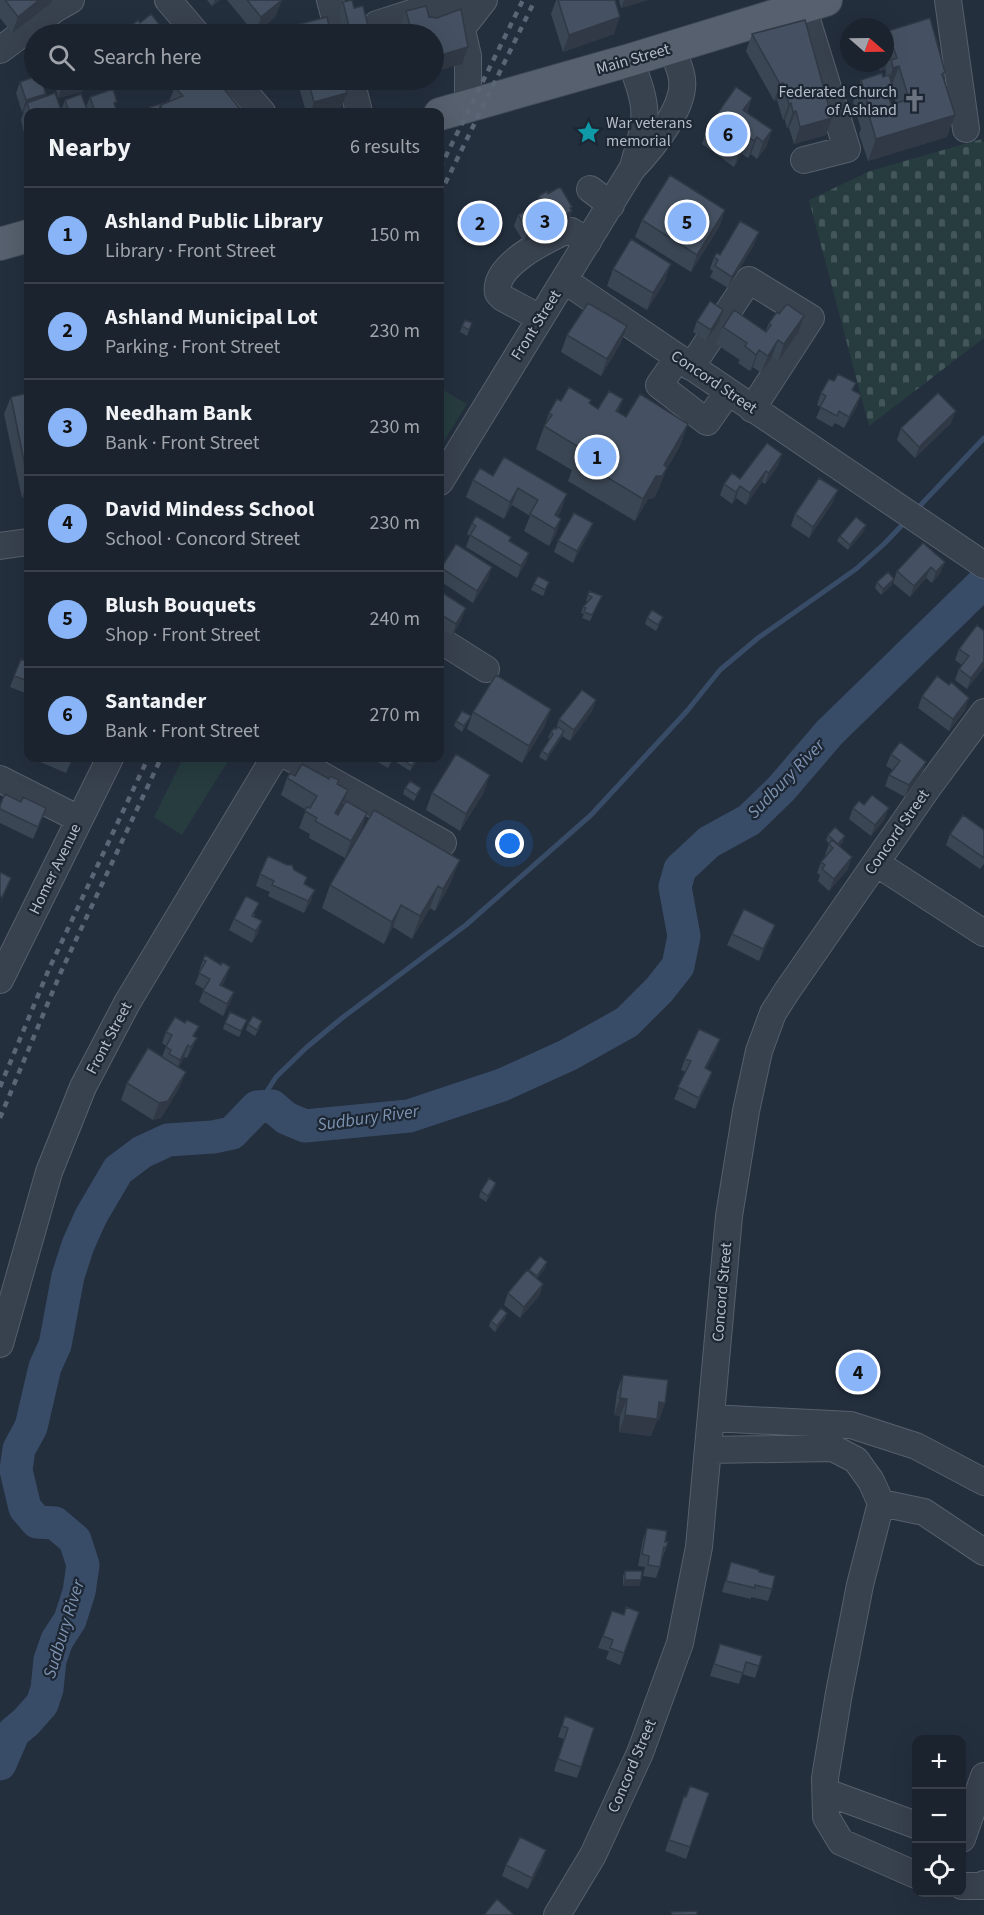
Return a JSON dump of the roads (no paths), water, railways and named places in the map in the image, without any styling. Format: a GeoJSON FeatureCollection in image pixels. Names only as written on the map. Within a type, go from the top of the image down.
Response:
{"type":"FeatureCollection","features":[{"type":"Feature","properties":{"kind":"main road","name":"Main Street"},"geometry":{"type":"LineString","coordinates":[[454,110],[814,4]]}},
{"type":"Feature","properties":{"kind":"main road"},"geometry":{"type":"LineString","coordinates":[[0,244],[24,237]]}},
{"type":"Feature","properties":{"kind":"street"},"geometry":{"type":"LineString","coordinates":[[30,24],[71,0]]}},
{"type":"Feature","properties":{"kind":"street"},"geometry":{"type":"LineString","coordinates":[[168,0],[188,24]]}},
{"type":"Feature","properties":{"kind":"street"},"geometry":{"type":"LineString","coordinates":[[330,0],[336,24]]}},
{"type":"Feature","properties":{"kind":"street"},"geometry":{"type":"LineString","coordinates":[[377,24],[453,0],[468,56],[454,110]]}},
{"type":"Feature","properties":{"kind":"street"},"geometry":{"type":"LineString","coordinates":[[462,28],[484,0]]}},
{"type":"Feature","properties":{"kind":"street"},"geometry":{"type":"LineString","coordinates":[[948,0],[966,129]]}},
{"type":"Feature","properties":{"kind":"street"},"geometry":{"type":"LineString","coordinates":[[804,160],[847,149],[814,4]]}},
{"type":"Feature","properties":{"kind":"street"},"geometry":{"type":"LineString","coordinates":[[4,40],[24,28]]}},
{"type":"Feature","properties":{"kind":"street","name":"Front Street"},"geometry":{"type":"LineString","coordinates":[[632,169],[656,144],[679,99],[682,81],[672,47]]}},
{"type":"Feature","properties":{"kind":"street","name":"Front Street"},"geometry":{"type":"LineString","coordinates":[[444,470],[632,169],[642,138],[645,112],[642,93],[630,60]]}},
{"type":"Feature","properties":{"kind":"street"},"geometry":{"type":"LineString","coordinates":[[243,90],[258,108]]}},
{"type":"Feature","properties":{"kind":"street"},"geometry":{"type":"LineString","coordinates":[[354,90],[358,108]]}},
{"type":"Feature","properties":{"kind":"street"},"geometry":{"type":"LineString","coordinates":[[590,189],[611,205]]}},
{"type":"Feature","properties":{"kind":"street"},"geometry":{"type":"LineString","coordinates":[[540,318],[498,293],[498,283],[503,274],[517,259],[565,231],[571,231],[588,242]]}},
{"type":"Feature","properties":{"kind":"street","name":"Concord Street"},"geometry":{"type":"LineString","coordinates":[[564,280],[978,561]]}},
{"type":"Feature","properties":{"kind":"street"},"geometry":{"type":"LineString","coordinates":[[728,392],[707,422],[659,384],[684,362],[749,280],[811,318],[752,409]]}},
{"type":"Feature","properties":{"kind":"street"},"geometry":{"type":"LineString","coordinates":[[0,546],[24,543]]}},
{"type":"Feature","properties":{"kind":"street"},"geometry":{"type":"LineString","coordinates":[[444,643],[486,669]]}},
{"type":"Feature","properties":{"kind":"street","name":"Concord Street"},"geometry":{"type":"LineString","coordinates":[[557,1915],[593,1855],[640,1753],[680,1643],[699,1546],[729,1216],[746,1111],[759,1051],[773,1013],[927,789],[984,712]]}},
{"type":"Feature","properties":{"kind":"street","name":"Homer Avenue"},"geometry":{"type":"LineString","coordinates":[[0,980],[108,762]]}},
{"type":"Feature","properties":{"kind":"street","name":"Front Street"},"geometry":{"type":"LineString","coordinates":[[0,1344],[49,1172],[82,1087],[128,1003],[272,762]]}},
{"type":"Feature","properties":{"kind":"street"},"geometry":{"type":"LineString","coordinates":[[298,762],[442,843]]}},
{"type":"Feature","properties":{"kind":"street"},"geometry":{"type":"LineString","coordinates":[[0,779],[79,819]]}},
{"type":"Feature","properties":{"kind":"street"},"geometry":{"type":"LineString","coordinates":[[876,862],[984,933]]}},
{"type":"Feature","properties":{"kind":"street"},"geometry":{"type":"LineString","coordinates":[[711,1418],[851,1425],[916,1446],[984,1482]]}},
{"type":"Feature","properties":{"kind":"street"},"geometry":{"type":"LineString","coordinates":[[708,1450],[833,1448],[856,1460],[871,1480],[881,1503],[860,1585],[839,1694],[825,1778],[826,1817],[841,1842],[912,1873]]}},
{"type":"Feature","properties":{"kind":"street"},"geometry":{"type":"LineString","coordinates":[[881,1503],[924,1512],[984,1552]]}},
{"type":"Feature","properties":{"kind":"street"},"geometry":{"type":"LineString","coordinates":[[966,1828],[984,1776]]}},
{"type":"Feature","properties":{"kind":"street"},"geometry":{"type":"LineString","coordinates":[[826,1792],[912,1824]]}},
{"type":"Feature","properties":{"kind":"street"},"geometry":{"type":"LineString","coordinates":[[966,1886],[984,1884]]}},
{"type":"Feature","properties":{"kind":"waterway"},"geometry":{"type":"LineString","coordinates":[[915,511],[984,438]]}},
{"type":"Feature","properties":{"kind":"waterway"},"geometry":{"type":"LineString","coordinates":[[257,1107],[276,1077],[307,1047],[466,925],[591,815],[687,711],[720,670],[758,638],[856,569],[907,520]]}},
{"type":"Feature","properties":{"kind":"waterway","name":"Sudbury River"},"geometry":{"type":"LineString","coordinates":[[0,1764],[14,1732],[42,1704],[47,1689],[50,1660],[57,1640],[70,1620],[79,1592],[83,1565],[75,1540],[55,1523],[37,1522],[25,1508],[16,1470],[19,1449],[31,1427],[45,1367],[55,1345],[68,1276],[78,1245],[91,1216],[118,1170],[142,1152],[168,1140],[213,1137],[232,1133],[257,1107],[272,1106],[286,1118],[305,1126],[409,1116],[502,1085],[568,1055],[627,1022],[659,990],[678,966],[684,936],[675,887],[680,869],[709,842],[749,820],[781,789],[830,732],[984,582]]}},
{"type":"Feature","properties":{"kind":"railway"},"geometry":{"type":"LineString","coordinates":[[444,160],[523,0]]}},
{"type":"Feature","properties":{"kind":"railway"},"geometry":{"type":"LineString","coordinates":[[444,186],[535,0]]}},
{"type":"Feature","properties":{"kind":"railway"},"geometry":{"type":"LineString","coordinates":[[0,1087],[49,969],[146,762]]}},
{"type":"Feature","properties":{"kind":"railway"},"geometry":{"type":"LineString","coordinates":[[0,1118],[60,974],[159,762]]}},
{"type":"Feature","properties":{"kind":"place","name":"Federated Church of Ashland"},"geometry":{"type":"Point","coordinates":[915,101]}},
{"type":"Feature","properties":{"kind":"place","name":"War veterans memorial"},"geometry":{"type":"Point","coordinates":[588,132]}},
{"type":"Feature","properties":{"kind":"place","name":"Santander"},"geometry":{"type":"Point","coordinates":[728,134]}},
{"type":"Feature","properties":{"kind":"place","name":"Needham Bank"},"geometry":{"type":"Point","coordinates":[545,221]}},
{"type":"Feature","properties":{"kind":"place","name":"Blush Bouquets"},"geometry":{"type":"Point","coordinates":[687,222]}},
{"type":"Feature","properties":{"kind":"place","name":"Ashland Municipal Lot"},"geometry":{"type":"Point","coordinates":[480,223]}},
{"type":"Feature","properties":{"kind":"place","name":"Ashland Public Library"},"geometry":{"type":"Point","coordinates":[597,457]}},
{"type":"Feature","properties":{"kind":"place","name":"David Mindess School"},"geometry":{"type":"Point","coordinates":[858,1372]}}]}
